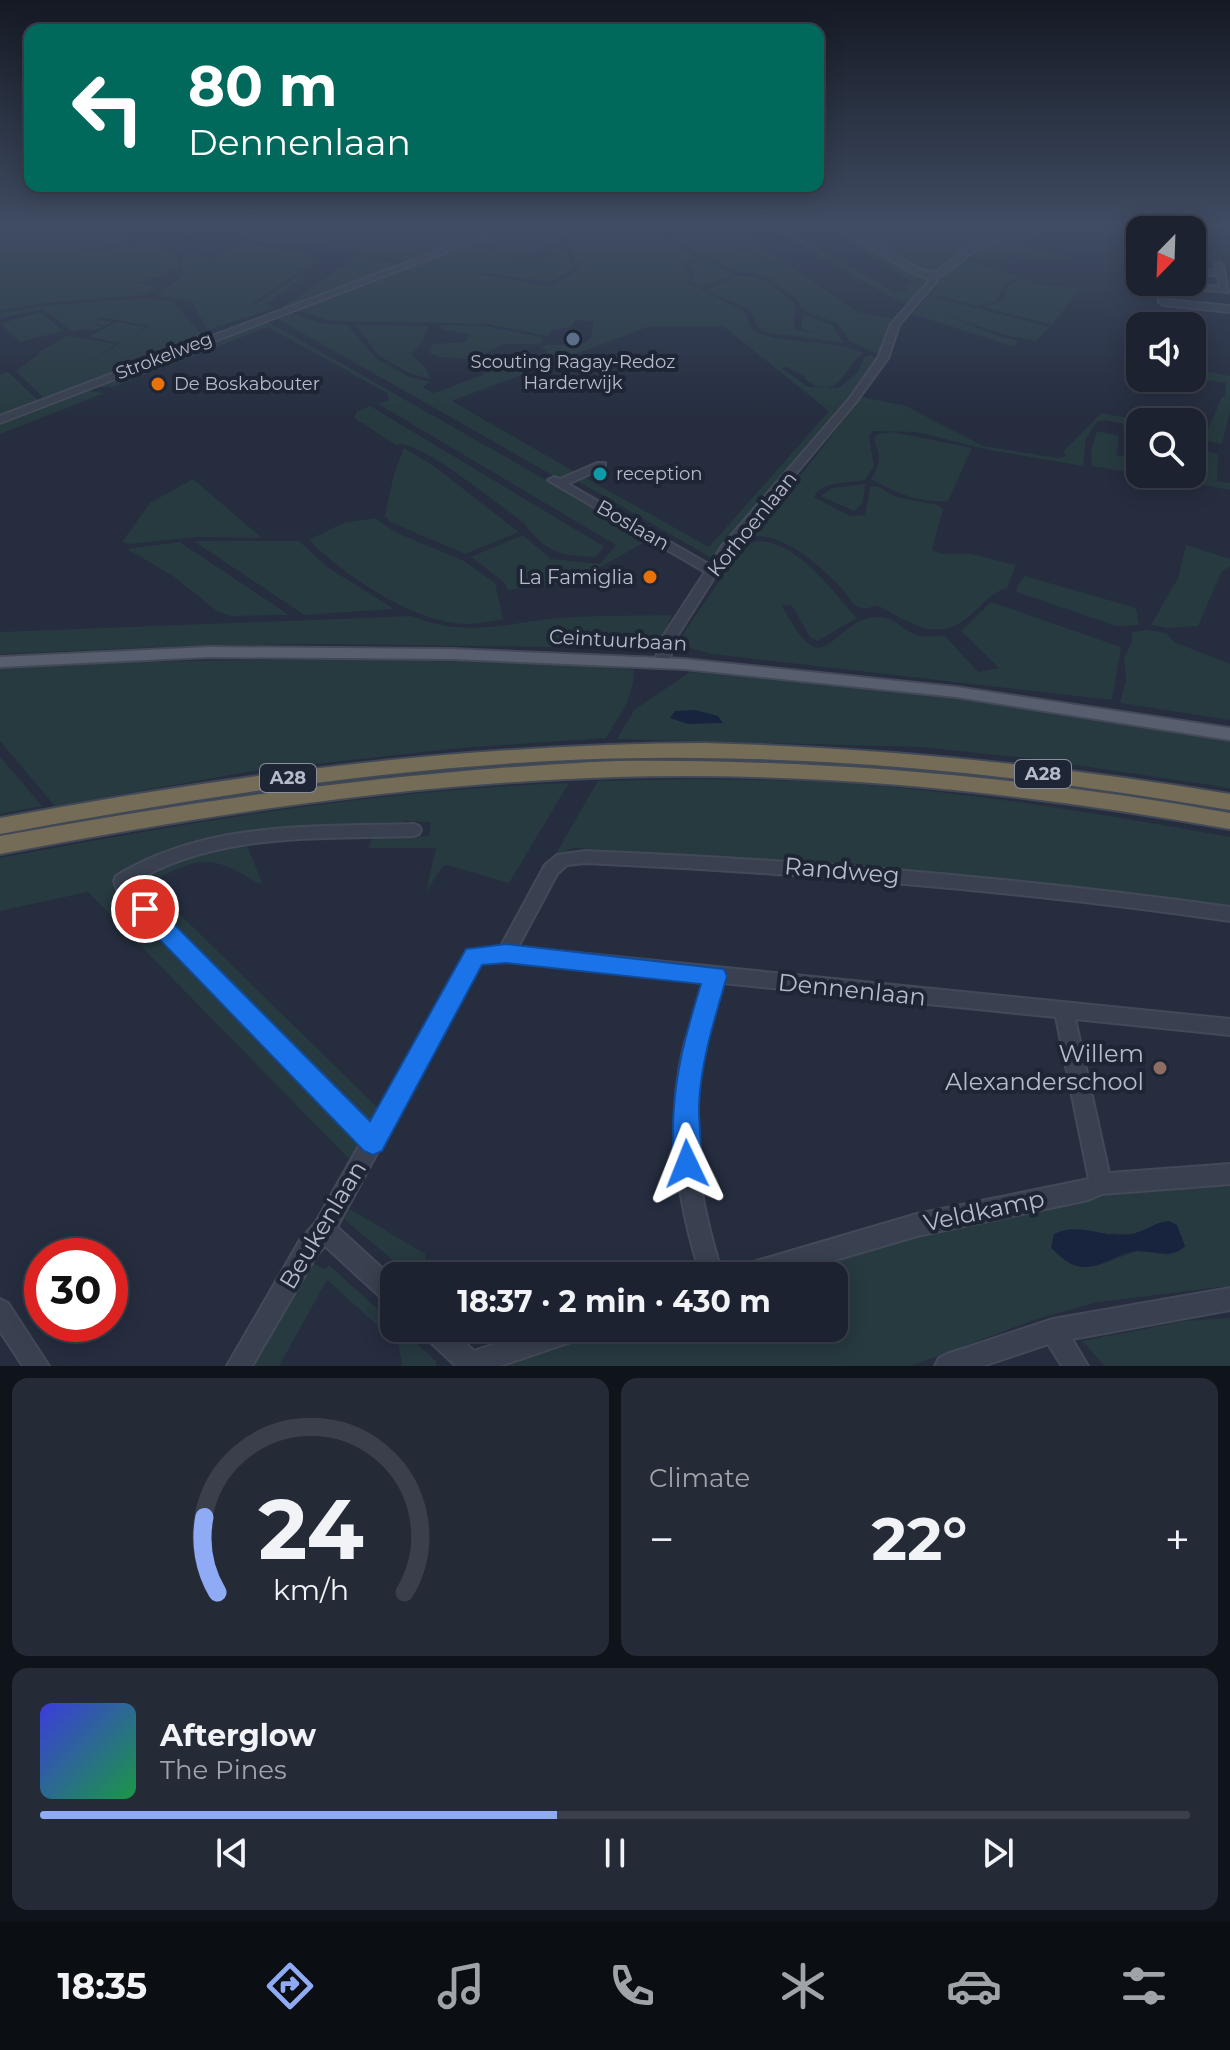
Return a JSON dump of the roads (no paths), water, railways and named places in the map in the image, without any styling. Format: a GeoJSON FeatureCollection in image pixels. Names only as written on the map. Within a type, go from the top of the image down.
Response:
{"type":"FeatureCollection","features":[{"type":"Feature","properties":{"kind":"highway","name":"A28"},"geometry":{"type":"LineString","coordinates":[[0,826],[292,777],[422,763],[574,762],[742,752],[917,761],[1061,775],[1230,802]]}},
{"type":"Feature","properties":{"kind":"highway","name":"A28"},"geometry":{"type":"LineString","coordinates":[[625,760],[904,778],[1062,794],[1230,821]]}},
{"type":"Feature","properties":{"kind":"highway","name":"A28"},"geometry":{"type":"LineString","coordinates":[[0,845],[297,794],[574,762]]}},
{"type":"Feature","properties":{"kind":"main road","name":"Ceintuurbaan"},"geometry":{"type":"LineString","coordinates":[[0,662],[209,652],[452,654],[723,667],[956,692],[1230,734]]}},
{"type":"Feature","properties":{"kind":"street","name":"Strokelweg"},"geometry":{"type":"LineString","coordinates":[[0,420],[340,291]]}},
{"type":"Feature","properties":{"kind":"street","name":"Korhoenlaan"},"geometry":{"type":"LineString","coordinates":[[661,664],[665,645],[726,549],[858,393],[883,358],[895,324],[926,291]]}},
{"type":"Feature","properties":{"kind":"street"},"geometry":{"type":"LineString","coordinates":[[1162,296],[1163,302],[1230,309]]}},
{"type":"Feature","properties":{"kind":"street","name":"Boslaan"},"geometry":{"type":"LineString","coordinates":[[601,465],[557,482],[712,571]]}},
{"type":"Feature","properties":{"kind":"street"},"geometry":{"type":"LineString","coordinates":[[373,1142],[124,888],[122,881],[171,856],[238,838],[413,830]]}},
{"type":"Feature","properties":{"kind":"street","name":"Randweg"},"geometry":{"type":"LineString","coordinates":[[506,953],[551,870],[563,859],[585,857],[725,862],[910,877],[1133,900],[1230,914]]}},
{"type":"Feature","properties":{"kind":"street","name":"Dennenlaan"},"geometry":{"type":"LineString","coordinates":[[475,956],[506,953],[1230,1027]]}},
{"type":"Feature","properties":{"kind":"street","name":"Beukenlaan"},"geometry":{"type":"LineString","coordinates":[[239,1366],[308,1248],[324,1230],[475,956]]}},
{"type":"Feature","properties":{"kind":"street"},"geometry":{"type":"LineString","coordinates":[[708,1262],[691,1196],[685,1133],[692,1053],[715,976]]}},
{"type":"Feature","properties":{"kind":"street"},"geometry":{"type":"LineString","coordinates":[[1064,1012],[1101,1184]]}},
{"type":"Feature","properties":{"kind":"street","name":"Veldkamp"},"geometry":{"type":"LineString","coordinates":[[791,1262],[917,1225],[1088,1190],[1101,1184],[1230,1174]]}},
{"type":"Feature","properties":{"kind":"street"},"geometry":{"type":"LineString","coordinates":[[324,1230],[380,1281]]}},
{"type":"Feature","properties":{"kind":"street"},"geometry":{"type":"LineString","coordinates":[[947,1366],[1053,1331],[1230,1299]]}},
{"type":"Feature","properties":{"kind":"street"},"geometry":{"type":"LineString","coordinates":[[3,1321],[37,1366]]}},
{"type":"Feature","properties":{"kind":"street"},"geometry":{"type":"LineString","coordinates":[[1053,1331],[1076,1366]]}},
{"type":"Feature","properties":{"kind":"street"},"geometry":{"type":"LineString","coordinates":[[448,1342],[473,1364],[538,1342]]}},
{"type":"Feature","properties":{"kind":"water"},"geometry":{"type":"Polygon","coordinates":[[[695,710],[718,716],[723,723],[688,724],[670,718],[675,711],[695,710]]]}},
{"type":"Feature","properties":{"kind":"water"},"geometry":{"type":"Polygon","coordinates":[[[1169,1221],[1177,1225],[1185,1246],[1174,1253],[1130,1252],[1083,1267],[1069,1263],[1051,1248],[1054,1234],[1064,1231],[1074,1229],[1122,1235],[1169,1221]]]}},
{"type":"Feature","properties":{"kind":"place","name":"Scouting Ragay-Redoz Harderwijk"},"geometry":{"type":"Point","coordinates":[573,339]}},
{"type":"Feature","properties":{"kind":"place","name":"De Boskabouter"},"geometry":{"type":"Point","coordinates":[158,384]}},
{"type":"Feature","properties":{"kind":"place","name":"reception"},"geometry":{"type":"Point","coordinates":[600,474]}},
{"type":"Feature","properties":{"kind":"place","name":"La Famiglia"},"geometry":{"type":"Point","coordinates":[650,577]}},
{"type":"Feature","properties":{"kind":"place","name":"Willem Alexanderschool"},"geometry":{"type":"Point","coordinates":[1160,1068]}}]}
